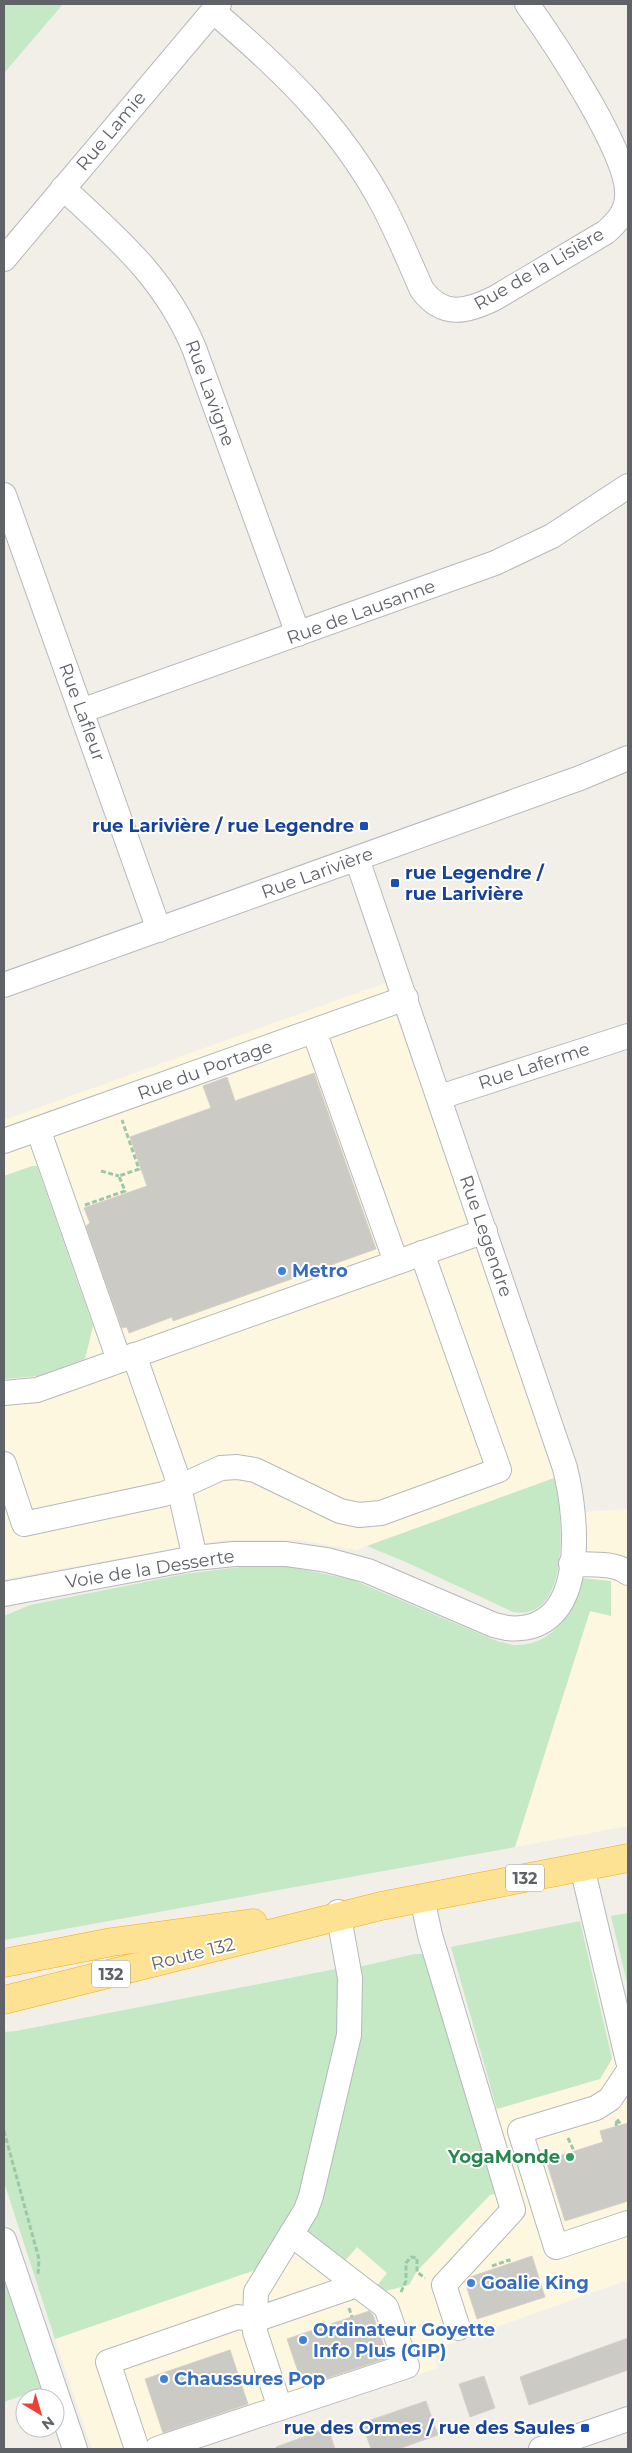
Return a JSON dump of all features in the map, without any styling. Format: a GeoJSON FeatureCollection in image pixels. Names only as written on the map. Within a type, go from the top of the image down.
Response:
{"type":"FeatureCollection","features":[{"type":"Feature","properties":{"kind":"highway","name":"Route 132"},"geometry":{"type":"LineString","coordinates":[[4,1963],[112,1942],[338,1914],[628,1858]]}},
{"type":"Feature","properties":{"kind":"highway","name":"Route 132"},"geometry":{"type":"LineString","coordinates":[[6,2002],[338,1914]]}},
{"type":"Feature","properties":{"kind":"street","name":"Rue de la Lisière"},"geometry":{"type":"LineString","coordinates":[[216,7],[274,63],[343,142],[384,207],[422,290],[430,300],[442,307],[465,310],[495,298],[606,232],[619,220],[625,208],[626,184],[615,154],[570,68],[527,4]]}},
{"type":"Feature","properties":{"kind":"street","name":"Rue Lamie"},"geometry":{"type":"LineString","coordinates":[[4,259],[216,7]]}},
{"type":"Feature","properties":{"kind":"street","name":"Rue Lavigne"},"geometry":{"type":"LineString","coordinates":[[64,188],[141,262],[167,295],[180,316],[198,357],[298,634]]}},
{"type":"Feature","properties":{"kind":"street","name":"Rue de Lausanne"},"geometry":{"type":"LineString","coordinates":[[81,711],[510,557],[565,528],[628,486]]}},
{"type":"Feature","properties":{"kind":"street","name":"Rue Lafleur"},"geometry":{"type":"LineString","coordinates":[[4,495],[159,930]]}},
{"type":"Feature","properties":{"kind":"street","name":"Rue Larivière"},"geometry":{"type":"LineString","coordinates":[[4,985],[358,859],[580,778],[628,758]]}},
{"type":"Feature","properties":{"kind":"street","name":"Rue Legendre"},"geometry":{"type":"LineString","coordinates":[[358,859],[565,1468],[574,1518],[571,1564],[563,1598],[551,1616]]}},
{"type":"Feature","properties":{"kind":"street","name":"Rue du Portage"},"geometry":{"type":"LineString","coordinates":[[4,1141],[406,998]]}},
{"type":"Feature","properties":{"kind":"street"},"geometry":{"type":"LineString","coordinates":[[314,1031],[396,1262]]}},
{"type":"Feature","properties":{"kind":"street","name":"Rue Laferme"},"geometry":{"type":"LineString","coordinates":[[440,1097],[628,1036]]}},
{"type":"Feature","properties":{"kind":"street"},"geometry":{"type":"LineString","coordinates":[[38,1129],[127,1358],[180,1486],[195,1558]]}},
{"type":"Feature","properties":{"kind":"street"},"geometry":{"type":"LineString","coordinates":[[4,1393],[37,1390],[484,1231]]}},
{"type":"Feature","properties":{"kind":"street"},"geometry":{"type":"LineString","coordinates":[[4,1464],[24,1524],[164,1494],[210,1472],[237,1467],[268,1475],[340,1511],[359,1515],[381,1513],[499,1470],[422,1253]]}},
{"type":"Feature","properties":{"kind":"street","name":"Voie de la Desserte"},"geometry":{"type":"LineString","coordinates":[[4,1594],[195,1558],[261,1553],[320,1558],[368,1571],[494,1625],[507,1628],[535,1627],[551,1616]]}},
{"type":"Feature","properties":{"kind":"street"},"geometry":{"type":"LineString","coordinates":[[571,1564],[612,1566],[623,1569],[628,1573]]}},
{"type":"Feature","properties":{"kind":"street"},"geometry":{"type":"LineString","coordinates":[[582,1866],[628,2061],[610,2099],[596,2108],[520,2131],[556,2247],[628,2223]]}},
{"type":"Feature","properties":{"kind":"street"},"geometry":{"type":"LineString","coordinates":[[422,1898],[436,1953],[513,2210],[444,2285],[458,2328]]}},
{"type":"Feature","properties":{"kind":"street"},"geometry":{"type":"LineString","coordinates":[[280,2408],[254,2332],[256,2292],[306,2210],[311,2196],[349,2035],[350,1978],[338,1914]]}},
{"type":"Feature","properties":{"kind":"street"},"geometry":{"type":"LineString","coordinates":[[156,2449],[408,2366],[386,2308],[291,2234]]}},
{"type":"Feature","properties":{"kind":"street"},"geometry":{"type":"LineString","coordinates":[[4,2240],[75,2449]]}},
{"type":"Feature","properties":{"kind":"street"},"geometry":{"type":"LineString","coordinates":[[137,2449],[108,2362],[238,2317],[255,2320],[357,2285]]}},
{"type":"Feature","properties":{"kind":"street"},"geometry":{"type":"LineString","coordinates":[[541,2449],[577,2444],[628,2419]]}},
{"type":"Feature","properties":{"kind":"path"},"geometry":{"type":"LineString","coordinates":[[101,1171],[119,1176],[139,1169],[128,1138]]}},
{"type":"Feature","properties":{"kind":"path"},"geometry":{"type":"LineString","coordinates":[[77,1208],[125,1191],[119,1176]]}},
{"type":"Feature","properties":{"kind":"path"},"geometry":{"type":"LineString","coordinates":[[616,2126],[617,2119],[621,2125]]}},
{"type":"Feature","properties":{"kind":"path"},"geometry":{"type":"LineString","coordinates":[[4,2131],[40,2266],[37,2279],[24,2296]]}},
{"type":"Feature","properties":{"kind":"path"},"geometry":{"type":"LineString","coordinates":[[386,2308],[404,2289],[406,2263],[411,2257],[417,2258],[417,2272],[434,2284],[444,2285]]}},
{"type":"Feature","properties":{"kind":"shaded area"},"geometry":{"type":"Polygon","coordinates":[[[385,983],[554,1478],[356,1550],[301,1540],[223,1540],[4,1579],[4,1379],[23,1378],[32,1166],[4,1176],[4,1120],[385,983]]]}},
{"type":"Feature","properties":{"kind":"shaded area"},"geometry":{"type":"Polygon","coordinates":[[[628,1509],[628,1826],[515,1847],[590,1611],[574,1605],[578,1594],[585,1551],[585,1512],[628,1509]]]}},
{"type":"Feature","properties":{"kind":"shaded area"},"geometry":{"type":"Polygon","coordinates":[[[628,2030],[628,2280],[433,2350],[438,2368],[198,2449],[92,2449],[55,2339],[261,2268],[304,2230],[357,2247],[387,2273],[490,2195],[497,2193],[472,2116],[600,2079],[628,2030]]]}},
{"type":"Feature","properties":{"kind":"green space"},"geometry":{"type":"Polygon","coordinates":[[[4,4],[63,4],[4,73],[4,4]]]}},
{"type":"Feature","properties":{"kind":"green space"},"geometry":{"type":"Polygon","coordinates":[[[37,1166],[93,1326],[85,1359],[39,1376],[4,1379],[4,1176],[37,1166]]]}},
{"type":"Feature","properties":{"kind":"green space"},"geometry":{"type":"Polygon","coordinates":[[[554,1478],[560,1515],[559,1562],[554,1583],[546,1600],[532,1611],[513,1612],[367,1546],[554,1478]]]}},
{"type":"Feature","properties":{"kind":"green space"},"geometry":{"type":"Polygon","coordinates":[[[255,1565],[287,1566],[353,1580],[497,1641],[511,1645],[529,1644],[552,1633],[568,1614],[574,1602],[581,1578],[611,1581],[611,1616],[590,1611],[515,1847],[4,1940],[4,1616],[30,1605],[185,1574],[255,1565]]]}},
{"type":"Feature","properties":{"kind":"green space"},"geometry":{"type":"Polygon","coordinates":[[[628,1913],[628,1987],[611,1916],[628,1913]]]}},
{"type":"Feature","properties":{"kind":"green space"},"geometry":{"type":"Polygon","coordinates":[[[580,1921],[612,2059],[600,2079],[497,2109],[451,1947],[580,1921]]]}},
{"type":"Feature","properties":{"kind":"green space"},"geometry":{"type":"Polygon","coordinates":[[[422,1954],[426,1958],[472,2116],[497,2193],[490,2195],[417,2271],[409,2285],[386,2291],[376,2287],[387,2273],[357,2247],[344,2262],[304,2230],[359,1967],[422,1954]]]}},
{"type":"Feature","properties":{"kind":"green space"},"geometry":{"type":"Polygon","coordinates":[[[336,1969],[342,1987],[342,2017],[300,2194],[261,2268],[55,2339],[4,2182],[4,2032],[336,1969]]]}},
{"type":"Feature","properties":{"kind":"green space"},"geometry":{"type":"Polygon","coordinates":[[[4,2282],[7,2282],[44,2388],[15,2388],[15,2398],[4,2402],[4,2282]]]}},
{"type":"Feature","properties":{"kind":"building"},"geometry":{"type":"Polygon","coordinates":[[[314,1073],[376,1249],[173,1321],[172,1317],[129,1333],[127,1327],[122,1328],[86,1226],[90,1223],[84,1208],[147,1186],[130,1137],[211,1108],[203,1086],[227,1077],[235,1101],[314,1073]]]}},
{"type":"Feature","properties":{"kind":"building"},"geometry":{"type":"Polygon","coordinates":[[[628,2123],[628,2201],[565,2221],[546,2160],[603,2142],[600,2131],[628,2123]]]}},
{"type":"Feature","properties":{"kind":"building"},"geometry":{"type":"Polygon","coordinates":[[[532,2256],[545,2297],[477,2319],[465,2282],[470,2277],[532,2256]]]}},
{"type":"Feature","properties":{"kind":"building"},"geometry":{"type":"Polygon","coordinates":[[[369,2311],[373,2315],[388,2358],[303,2386],[287,2339],[369,2311]]]}},
{"type":"Feature","properties":{"kind":"building"},"geometry":{"type":"Polygon","coordinates":[[[628,2338],[628,2370],[529,2405],[520,2377],[628,2338]]]}},
{"type":"Feature","properties":{"kind":"building"},"geometry":{"type":"Polygon","coordinates":[[[230,2350],[248,2404],[163,2433],[145,2379],[230,2350]]]}},
{"type":"Feature","properties":{"kind":"building"},"geometry":{"type":"Polygon","coordinates":[[[484,2376],[495,2408],[470,2417],[459,2384],[484,2376]]]}},
{"type":"Feature","properties":{"kind":"building"},"geometry":{"type":"Polygon","coordinates":[[[426,2401],[438,2435],[398,2449],[371,2449],[362,2423],[426,2401]]]}},
{"type":"Feature","properties":{"kind":"building"},"geometry":{"type":"Polygon","coordinates":[[[328,2428],[335,2449],[276,2449],[276,2447],[328,2428]]]}},
{"type":"Feature","properties":{"kind":"place","name":"rue Larivière / rue Legendre"},"geometry":{"type":"Point","coordinates":[364,826]}},
{"type":"Feature","properties":{"kind":"place","name":"rue Legendre / rue Larivière"},"geometry":{"type":"Point","coordinates":[395,883]}},
{"type":"Feature","properties":{"kind":"place","name":"Metro"},"geometry":{"type":"Point","coordinates":[282,1271]}},
{"type":"Feature","properties":{"kind":"place","name":"YogaMonde"},"geometry":{"type":"Point","coordinates":[570,2157]}},
{"type":"Feature","properties":{"kind":"place","name":"Goalie King"},"geometry":{"type":"Point","coordinates":[471,2283]}},
{"type":"Feature","properties":{"kind":"place","name":"Ordinateur Goyette Info Plus (GIP)"},"geometry":{"type":"Point","coordinates":[303,2340]}},
{"type":"Feature","properties":{"kind":"place","name":"Chaussures Pop"},"geometry":{"type":"Point","coordinates":[164,2379]}},
{"type":"Feature","properties":{"kind":"place","name":"rue des Ormes / rue des Saules"},"geometry":{"type":"Point","coordinates":[585,2428]}}]}
